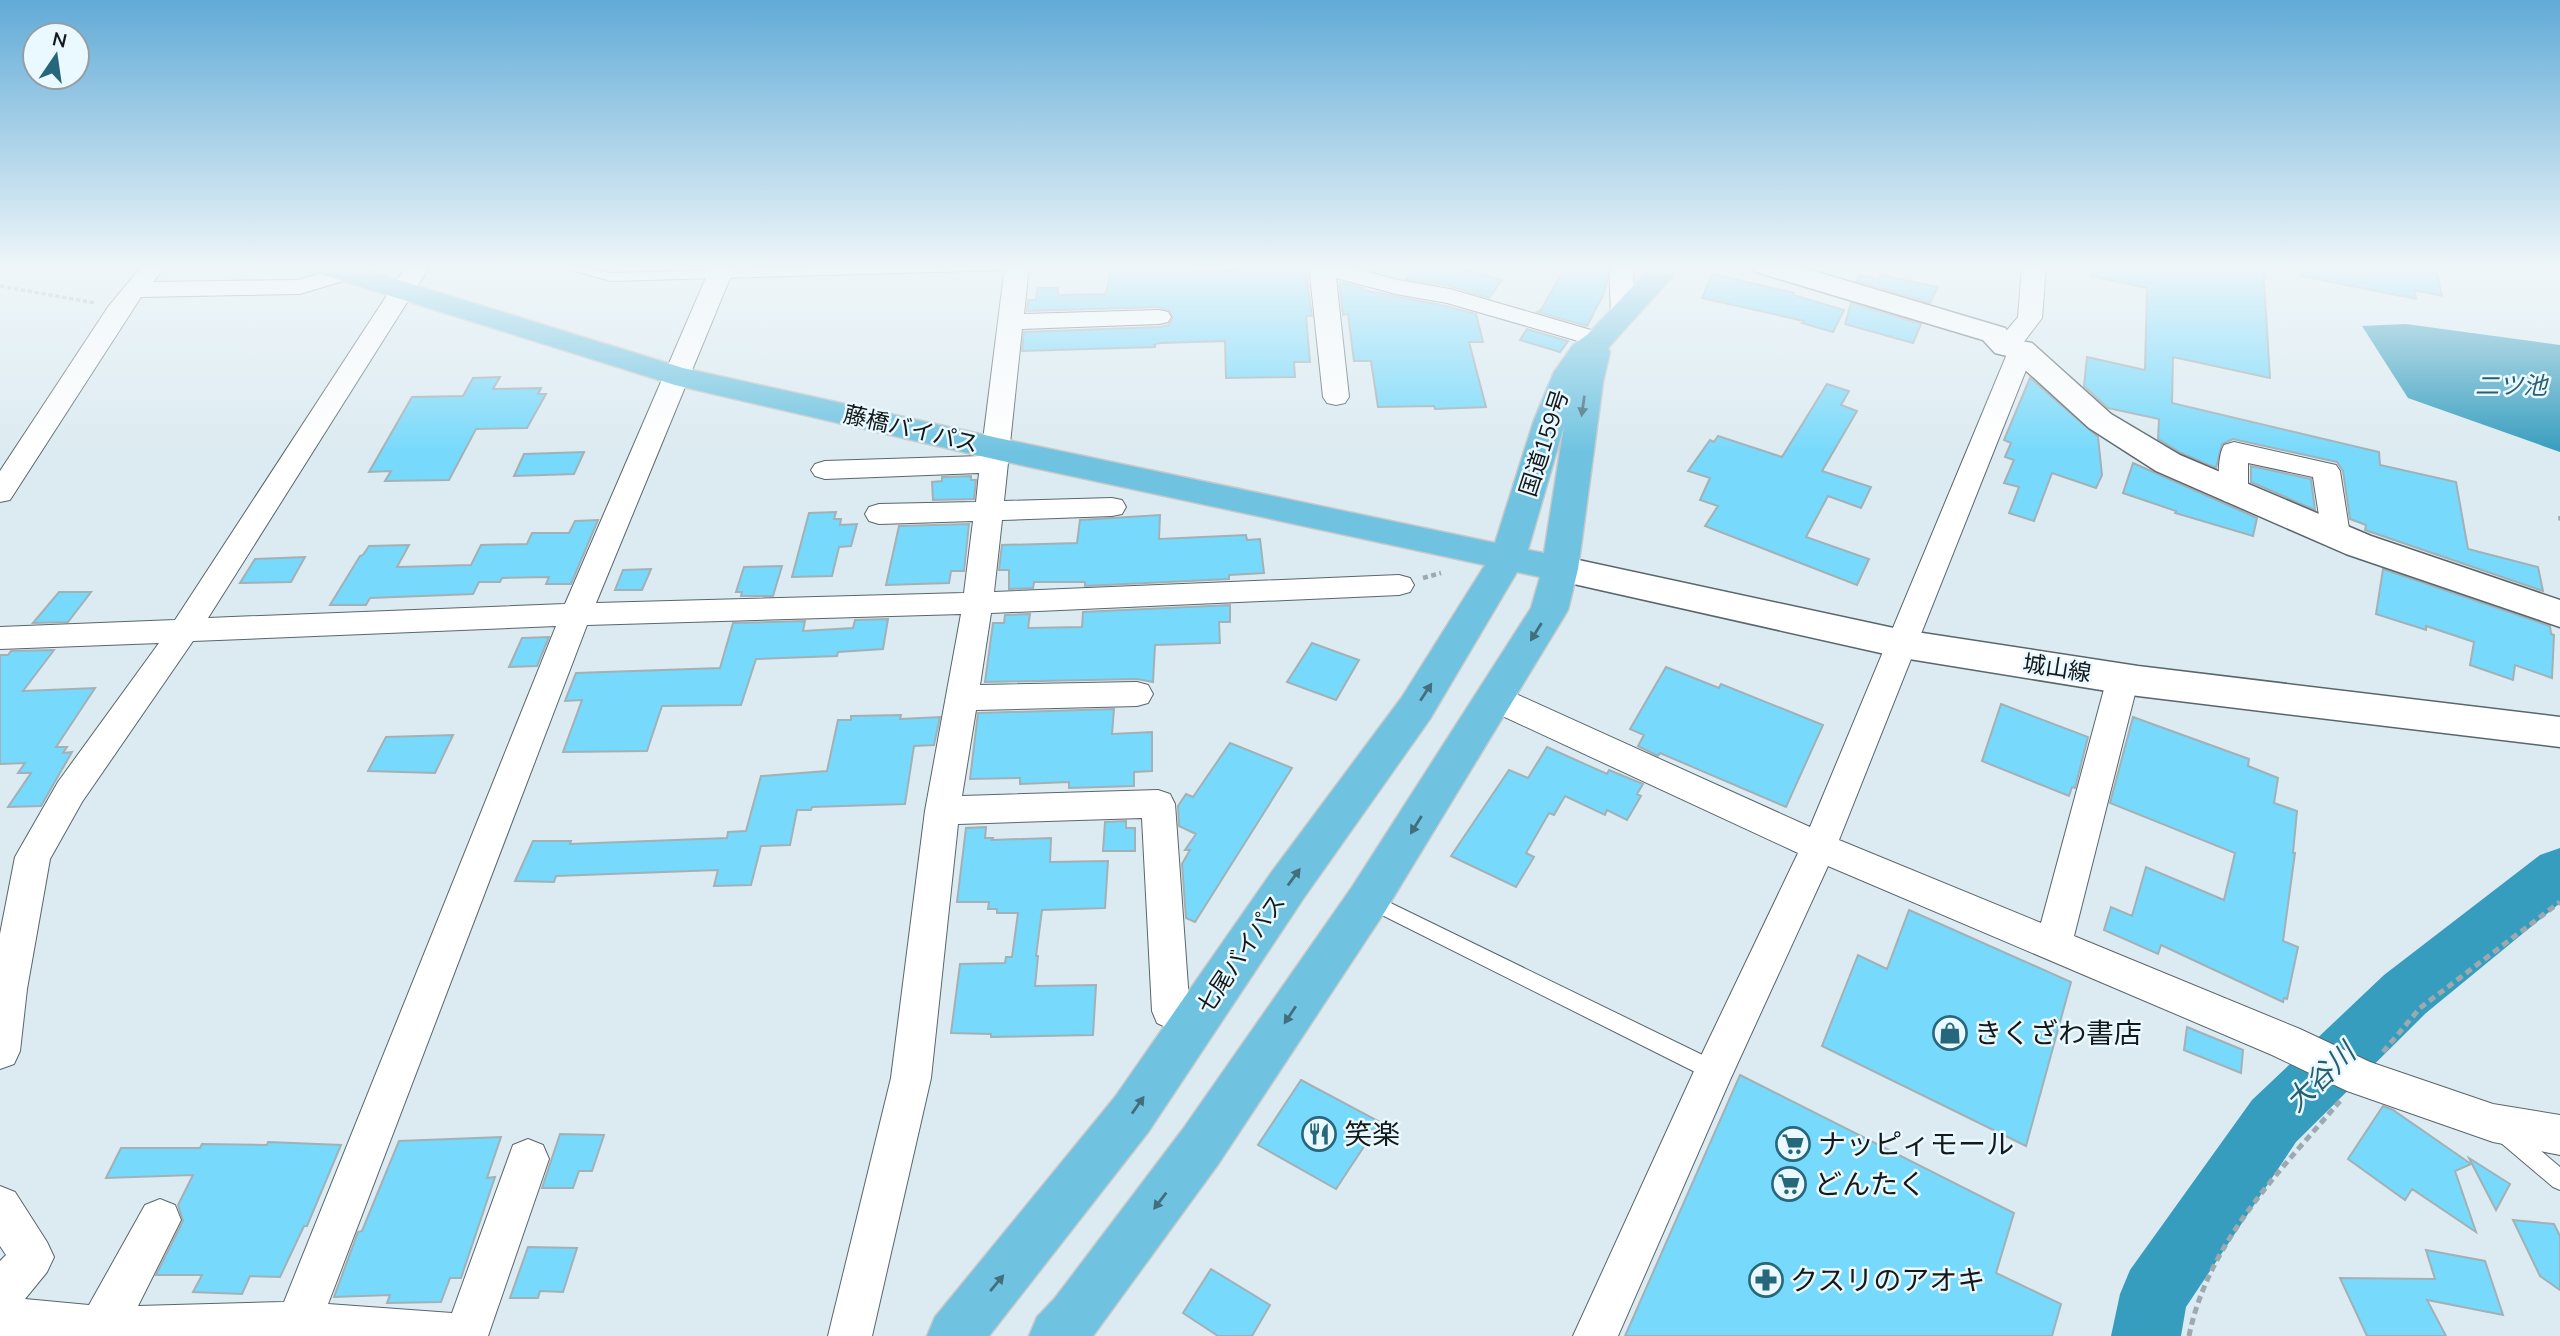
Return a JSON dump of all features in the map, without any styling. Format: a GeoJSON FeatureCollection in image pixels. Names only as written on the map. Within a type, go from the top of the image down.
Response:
{"type":"FeatureCollection","features":[{"type":"Feature","properties":{"kind":"highway","name":"藤橋バイパス"},"geometry":{"type":"LineString","coordinates":[[546,328],[675,376],[996,456],[1560,569]]}},
{"type":"Feature","properties":{"kind":"highway","name":"国道159号"},"geometry":{"type":"LineString","coordinates":[[1508,557],[1560,391],[1584,352],[1610,328]]}},
{"type":"Feature","properties":{"kind":"highway","name":"国道159号"},"geometry":{"type":"LineString","coordinates":[[1560,569],[1587,382],[1599,340]]}},
{"type":"Feature","properties":{"kind":"highway","name":"七尾バイパス"},"geometry":{"type":"LineString","coordinates":[[954,1336],[1132,1114],[1287,886],[1416,708],[1508,557]]}},
{"type":"Feature","properties":{"kind":"highway"},"geometry":{"type":"LineString","coordinates":[[1056,1336],[1074,1317],[1201,1146],[1367,900],[1549,610],[1560,569]]}},
{"type":"Feature","properties":{"kind":"main road"},"geometry":{"type":"LineString","coordinates":[[1977,328],[1994,334],[2101,422],[2173,467],[2336,536],[2467,585],[2560,614]]}},
{"type":"Feature","properties":{"kind":"main road","name":"城山線"},"geometry":{"type":"LineString","coordinates":[[1560,569],[1903,644],[2123,678],[2560,732]]}},
{"type":"Feature","properties":{"kind":"street"},"geometry":{"type":"LineString","coordinates":[[0,493],[107,328]]}},
{"type":"Feature","properties":{"kind":"street"},"geometry":{"type":"LineString","coordinates":[[0,1051],[8,989],[33,857],[70,792],[183,632],[378,328]]}},
{"type":"Feature","properties":{"kind":"street"},"geometry":{"type":"LineString","coordinates":[[295,1330],[576,614],[696,328]]}},
{"type":"Feature","properties":{"kind":"street"},"geometry":{"type":"LineString","coordinates":[[850,1336],[911,1079],[942,811],[978,603],[1011,328]]}},
{"type":"Feature","properties":{"kind":"street"},"geometry":{"type":"LineString","coordinates":[[1329,328],[1336,397]]}},
{"type":"Feature","properties":{"kind":"street"},"geometry":{"type":"LineString","coordinates":[[1560,328],[1599,340]]}},
{"type":"Feature","properties":{"kind":"street"},"geometry":{"type":"LineString","coordinates":[[1595,1336],[1714,1071],[1819,847],[1903,644],[2013,349],[2024,328]]}},
{"type":"Feature","properties":{"kind":"street"},"geometry":{"type":"LineString","coordinates":[[2234,494],[2234,451],[2326,471],[2336,536]]}},
{"type":"Feature","properties":{"kind":"street"},"geometry":{"type":"LineString","coordinates":[[825,470],[996,456]]}},
{"type":"Feature","properties":{"kind":"street"},"geometry":{"type":"LineString","coordinates":[[879,514],[1112,507]]}},
{"type":"Feature","properties":{"kind":"street"},"geometry":{"type":"LineString","coordinates":[[0,638],[576,614],[978,603],[1399,585]]}},
{"type":"Feature","properties":{"kind":"street"},"geometry":{"type":"LineString","coordinates":[[2053,945],[2123,678]]}},
{"type":"Feature","properties":{"kind":"street"},"geometry":{"type":"LineString","coordinates":[[961,698],[1137,694]]}},
{"type":"Feature","properties":{"kind":"street"},"geometry":{"type":"LineString","coordinates":[[1494,698],[1819,847],[2355,1075],[2493,1123],[2560,1135]]}},
{"type":"Feature","properties":{"kind":"street"},"geometry":{"type":"LineString","coordinates":[[942,811],[1158,804],[1171,1011],[1195,1023]]}},
{"type":"Feature","properties":{"kind":"street"},"geometry":{"type":"LineString","coordinates":[[466,1336],[528,1159]]}},
{"type":"Feature","properties":{"kind":"street"},"geometry":{"type":"LineString","coordinates":[[0,1207],[32,1257],[0,1295]]}},
{"type":"Feature","properties":{"kind":"street"},"geometry":{"type":"LineString","coordinates":[[102,1329],[160,1220]]}},
{"type":"Feature","properties":{"kind":"street"},"geometry":{"type":"LineString","coordinates":[[0,1319],[102,1329],[295,1330],[460,1336]]}},
{"type":"Feature","properties":{"kind":"lane"},"geometry":{"type":"LineString","coordinates":[[1367,900],[1714,1071]]}},
{"type":"Feature","properties":{"kind":"lane"},"geometry":{"type":"LineString","coordinates":[[2493,1123],[2560,1180]]}},
{"type":"Feature","properties":{"kind":"path"},"geometry":{"type":"LineString","coordinates":[[2189,1336],[2195,1306],[2245,1211],[2355,1075],[2420,1008],[2560,902]]}},
{"type":"Feature","properties":{"kind":"water","name":"二ツ池"},"geometry":{"type":"Polygon","coordinates":[[[2363,328],[2438,328],[2560,345],[2560,452],[2408,398],[2363,328]]]}},
{"type":"Feature","properties":{"kind":"building"},"geometry":{"type":"Polygon","coordinates":[[[1123,328],[1307,328],[1310,362],[1294,362],[1295,377],[1226,378],[1225,341],[1161,343],[1155,344],[1155,347],[1022,351],[1024,332],[1123,328]]]}},
{"type":"Feature","properties":{"kind":"building"},"geometry":{"type":"Polygon","coordinates":[[[1350,328],[1480,328],[1483,342],[1469,342],[1486,407],[1378,407],[1371,361],[1354,361],[1350,328]]]}},
{"type":"Feature","properties":{"kind":"building"},"geometry":{"type":"Polygon","coordinates":[[[1861,328],[1919,328],[1913,343],[1861,328]]]}},
{"type":"Feature","properties":{"kind":"building"},"geometry":{"type":"Polygon","coordinates":[[[2146,328],[2267,328],[2270,378],[2173,357],[2172,403],[2379,452],[2380,465],[2456,482],[2468,549],[2538,567],[2543,591],[2365,530],[2366,525],[2350,519],[2343,471],[2337,462],[2233,439],[2222,444],[2216,468],[2181,453],[2158,439],[2159,419],[2108,408],[2084,386],[2087,357],[2145,370],[2146,328]]]}},
{"type":"Feature","properties":{"kind":"building"},"geometry":{"type":"Polygon","coordinates":[[[1527,329],[1568,341],[1560,352],[1520,340],[1527,329]]]}},
{"type":"Feature","properties":{"kind":"building"},"geometry":{"type":"Polygon","coordinates":[[[500,377],[493,389],[541,388],[538,394],[546,394],[527,428],[476,429],[449,480],[385,481],[391,471],[369,472],[412,397],[463,396],[473,378],[500,377]]]}},
{"type":"Feature","properties":{"kind":"building"},"geometry":{"type":"Polygon","coordinates":[[[2030,378],[2098,437],[2102,475],[2096,488],[2052,473],[2034,521],[2009,513],[2019,487],[2004,483],[2014,460],[2005,457],[2011,443],[2004,440],[2030,378]]]}},
{"type":"Feature","properties":{"kind":"building"},"geometry":{"type":"Polygon","coordinates":[[[1827,384],[1849,391],[1841,405],[1857,411],[1822,471],[1871,487],[1861,508],[1828,496],[1806,537],[1869,559],[1857,585],[1705,526],[1718,506],[1700,500],[1710,478],[1688,471],[1710,440],[1714,442],[1718,436],[1782,457],[1827,384]]]}},
{"type":"Feature","properties":{"kind":"building"},"geometry":{"type":"Polygon","coordinates":[[[584,452],[574,474],[514,476],[524,454],[584,452]]]}},
{"type":"Feature","properties":{"kind":"building"},"geometry":{"type":"Polygon","coordinates":[[[2133,463],[2257,518],[2253,536],[2175,513],[2176,511],[2123,493],[2133,463]]]}},
{"type":"Feature","properties":{"kind":"building"},"geometry":{"type":"Polygon","coordinates":[[[2251,466],[2311,479],[2315,510],[2251,482],[2251,466]]]}},
{"type":"Feature","properties":{"kind":"building"},"geometry":{"type":"Polygon","coordinates":[[[971,476],[971,480],[976,480],[974,499],[933,500],[932,482],[942,481],[942,477],[971,476]]]}},
{"type":"Feature","properties":{"kind":"building"},"geometry":{"type":"Polygon","coordinates":[[[836,512],[834,519],[841,519],[840,525],[857,524],[851,546],[839,547],[832,576],[792,577],[809,513],[836,512]]]}},
{"type":"Feature","properties":{"kind":"building"},"geometry":{"type":"Polygon","coordinates":[[[1160,515],[1159,539],[1246,535],[1247,540],[1260,539],[1264,573],[1229,575],[1229,579],[1085,586],[1085,582],[1034,582],[1033,588],[1009,589],[1009,570],[999,570],[1002,545],[1077,543],[1080,520],[1160,515]]]}},
{"type":"Feature","properties":{"kind":"building"},"geometry":{"type":"Polygon","coordinates":[[[598,520],[571,584],[546,584],[549,577],[502,578],[500,582],[479,582],[473,594],[370,598],[366,605],[330,605],[369,546],[409,545],[397,567],[471,565],[481,545],[527,544],[532,533],[569,533],[575,521],[598,520]]]}},
{"type":"Feature","properties":{"kind":"building"},"geometry":{"type":"Polygon","coordinates":[[[969,524],[964,571],[951,571],[949,583],[886,585],[899,526],[969,524]]]}},
{"type":"Feature","properties":{"kind":"building"},"geometry":{"type":"Polygon","coordinates":[[[305,557],[291,582],[240,583],[255,559],[305,557]]]}},
{"type":"Feature","properties":{"kind":"building"},"geometry":{"type":"Polygon","coordinates":[[[782,566],[773,596],[741,596],[742,592],[736,592],[744,567],[782,566]]]}},
{"type":"Feature","properties":{"kind":"building"},"geometry":{"type":"Polygon","coordinates":[[[651,569],[642,590],[615,590],[623,570],[651,569]]]}},
{"type":"Feature","properties":{"kind":"building"},"geometry":{"type":"Polygon","coordinates":[[[2383,569],[2550,626],[2551,634],[2554,635],[2552,678],[2515,665],[2513,680],[2470,665],[2474,642],[2426,626],[2426,630],[2376,614],[2383,569]]]}},
{"type":"Feature","properties":{"kind":"building"},"geometry":{"type":"Polygon","coordinates":[[[59,592],[91,592],[68,622],[33,623],[59,592]]]}},
{"type":"Feature","properties":{"kind":"building"},"geometry":{"type":"Polygon","coordinates":[[[1230,605],[1230,622],[1219,622],[1220,643],[1155,645],[1153,682],[1137,679],[985,682],[993,623],[1004,623],[1005,615],[1030,614],[1028,628],[1082,627],[1083,612],[1230,605]]]}},
{"type":"Feature","properties":{"kind":"building"},"geometry":{"type":"Polygon","coordinates":[[[888,619],[883,649],[838,652],[837,656],[756,659],[741,705],[662,706],[647,751],[563,752],[582,700],[565,701],[576,673],[720,668],[733,623],[805,621],[803,631],[853,628],[855,620],[888,619]]]}},
{"type":"Feature","properties":{"kind":"building"},"geometry":{"type":"Polygon","coordinates":[[[549,637],[537,666],[509,667],[522,638],[549,637]]]}},
{"type":"Feature","properties":{"kind":"building"},"geometry":{"type":"Polygon","coordinates":[[[1312,643],[1359,660],[1336,700],[1287,682],[1312,643]]]}},
{"type":"Feature","properties":{"kind":"building"},"geometry":{"type":"Polygon","coordinates":[[[54,650],[23,691],[95,688],[56,747],[67,747],[63,753],[72,752],[41,806],[8,807],[31,773],[18,773],[25,763],[0,764],[0,655],[8,655],[11,651],[54,650]]]}},
{"type":"Feature","properties":{"kind":"building"},"geometry":{"type":"Polygon","coordinates":[[[1666,667],[1719,688],[1721,684],[1823,725],[1786,807],[1638,746],[1644,735],[1630,729],[1666,667]]]}},
{"type":"Feature","properties":{"kind":"building"},"geometry":{"type":"Polygon","coordinates":[[[2001,704],[2088,737],[2075,788],[2072,787],[2069,796],[1982,761],[2001,704]]]}},
{"type":"Feature","properties":{"kind":"building"},"geometry":{"type":"Polygon","coordinates":[[[1114,709],[1112,734],[1152,732],[1152,771],[1134,772],[1134,786],[1069,788],[1069,782],[1020,784],[1020,778],[970,779],[978,713],[1114,709]]]}},
{"type":"Feature","properties":{"kind":"building"},"geometry":{"type":"Polygon","coordinates":[[[901,715],[900,719],[940,717],[934,745],[914,746],[905,804],[812,807],[811,810],[797,810],[790,845],[761,846],[751,885],[714,886],[718,870],[556,876],[554,882],[515,881],[533,841],[571,841],[570,844],[727,838],[728,832],[746,831],[761,776],[827,771],[838,720],[851,720],[851,716],[901,715]]]}},
{"type":"Feature","properties":{"kind":"building"},"geometry":{"type":"Polygon","coordinates":[[[2133,717],[2249,759],[2248,766],[2278,778],[2274,803],[2297,811],[2295,853],[2283,941],[2298,947],[2287,999],[2284,998],[2283,1002],[2161,945],[2158,954],[2104,930],[2111,907],[2132,916],[2146,867],[2224,900],[2235,853],[2110,803],[2133,717]]]}},
{"type":"Feature","properties":{"kind":"building"},"geometry":{"type":"Polygon","coordinates":[[[453,735],[435,773],[368,771],[386,737],[453,735]]]}},
{"type":"Feature","properties":{"kind":"building"},"geometry":{"type":"Polygon","coordinates":[[[1230,743],[1292,768],[1195,922],[1186,918],[1182,864],[1190,850],[1185,850],[1196,834],[1179,826],[1178,806],[1186,794],[1193,797],[1230,743]]]}},
{"type":"Feature","properties":{"kind":"building"},"geometry":{"type":"Polygon","coordinates":[[[1547,747],[1607,774],[1609,770],[1643,784],[1637,794],[1641,796],[1627,820],[1607,810],[1605,815],[1565,796],[1554,815],[1549,813],[1526,853],[1534,857],[1516,887],[1451,856],[1509,770],[1528,778],[1547,747]]]}},
{"type":"Feature","properties":{"kind":"building"},"geometry":{"type":"Polygon","coordinates":[[[1126,821],[1126,828],[1135,828],[1135,851],[1103,851],[1105,822],[1126,821]]]}},
{"type":"Feature","properties":{"kind":"building"},"geometry":{"type":"Polygon","coordinates":[[[986,827],[985,838],[993,838],[992,840],[1051,838],[1050,862],[1108,861],[1105,908],[1042,910],[1036,956],[1035,986],[1096,985],[1093,1035],[991,1037],[991,1034],[951,1033],[960,964],[1005,963],[1006,957],[1012,957],[1018,913],[997,913],[997,909],[988,909],[989,902],[957,902],[966,828],[986,827]]]}},
{"type":"Feature","properties":{"kind":"building"},"geometry":{"type":"Polygon","coordinates":[[[1909,910],[2071,982],[2026,1146],[1822,1046],[1858,955],[1887,969],[1909,910]]]}},
{"type":"Feature","properties":{"kind":"building"},"geometry":{"type":"Polygon","coordinates":[[[2187,1027],[2243,1050],[2241,1073],[2184,1050],[2187,1027]]]}},
{"type":"Feature","properties":{"kind":"building","name":"ナッピィモール"},"geometry":{"type":"Polygon","coordinates":[[[1740,1075],[2014,1213],[1996,1273],[2061,1304],[2052,1336],[1625,1336],[1740,1075]]]}},
{"type":"Feature","properties":{"kind":"building","name":"笑楽"},"geometry":{"type":"Polygon","coordinates":[[[1301,1080],[1380,1122],[1336,1189],[1258,1145],[1301,1080]]]}},
{"type":"Feature","properties":{"kind":"building"},"geometry":{"type":"Polygon","coordinates":[[[2383,1106],[2393,1110],[2471,1164],[2455,1171],[2476,1232],[2412,1189],[2405,1200],[2348,1159],[2383,1106]]]}},
{"type":"Feature","properties":{"kind":"building"},"geometry":{"type":"Polygon","coordinates":[[[560,1134],[604,1135],[592,1171],[579,1171],[573,1188],[542,1188],[560,1134]]]}},
{"type":"Feature","properties":{"kind":"building"},"geometry":{"type":"Polygon","coordinates":[[[501,1137],[487,1178],[495,1177],[461,1278],[450,1278],[441,1302],[387,1303],[390,1295],[334,1297],[358,1232],[362,1231],[399,1141],[501,1137]]]}},
{"type":"Feature","properties":{"kind":"building"},"geometry":{"type":"Polygon","coordinates":[[[268,1142],[341,1145],[307,1226],[304,1226],[280,1277],[250,1276],[242,1294],[193,1292],[202,1275],[156,1275],[183,1221],[178,1205],[193,1175],[106,1178],[121,1148],[200,1148],[202,1144],[267,1145],[268,1142]]]}},
{"type":"Feature","properties":{"kind":"building"},"geometry":{"type":"Polygon","coordinates":[[[2469,1158],[2510,1184],[2496,1210],[2469,1158]]]}},
{"type":"Feature","properties":{"kind":"building"},"geometry":{"type":"Polygon","coordinates":[[[2513,1220],[2554,1224],[2560,1236],[2560,1290],[2540,1276],[2513,1220]]]}},
{"type":"Feature","properties":{"kind":"building"},"geometry":{"type":"Polygon","coordinates":[[[528,1247],[577,1248],[563,1292],[540,1291],[538,1298],[510,1298],[528,1247]]]}},
{"type":"Feature","properties":{"kind":"building"},"geometry":{"type":"Polygon","coordinates":[[[2426,1250],[2485,1261],[2503,1315],[2427,1300],[2446,1336],[2367,1336],[2340,1278],[2435,1279],[2426,1250]]]}},
{"type":"Feature","properties":{"kind":"building"},"geometry":{"type":"Polygon","coordinates":[[[1211,1269],[1270,1305],[1252,1336],[1218,1336],[1183,1313],[1211,1269]]]}},
{"type":"Feature","properties":{"kind":"waterway","name":"大谷川"},"geometry":{"type":"LineString","coordinates":[[2146,1336],[2154,1294],[2274,1121],[2405,994],[2560,871]]}},
{"type":"Feature","properties":{"kind":"place","name":"きくざわ書店"},"geometry":{"type":"Point","coordinates":[1950,1033]}},
{"type":"Feature","properties":{"kind":"place","name":"笑楽"},"geometry":{"type":"Point","coordinates":[1319,1134]}},
{"type":"Feature","properties":{"kind":"place","name":"ナッピィモール"},"geometry":{"type":"Point","coordinates":[1793,1144]}},
{"type":"Feature","properties":{"kind":"place","name":"どんたく"},"geometry":{"type":"Point","coordinates":[1789,1184]}},
{"type":"Feature","properties":{"kind":"place","name":"クスリのアオキ"},"geometry":{"type":"Point","coordinates":[1766,1280]}}]}
